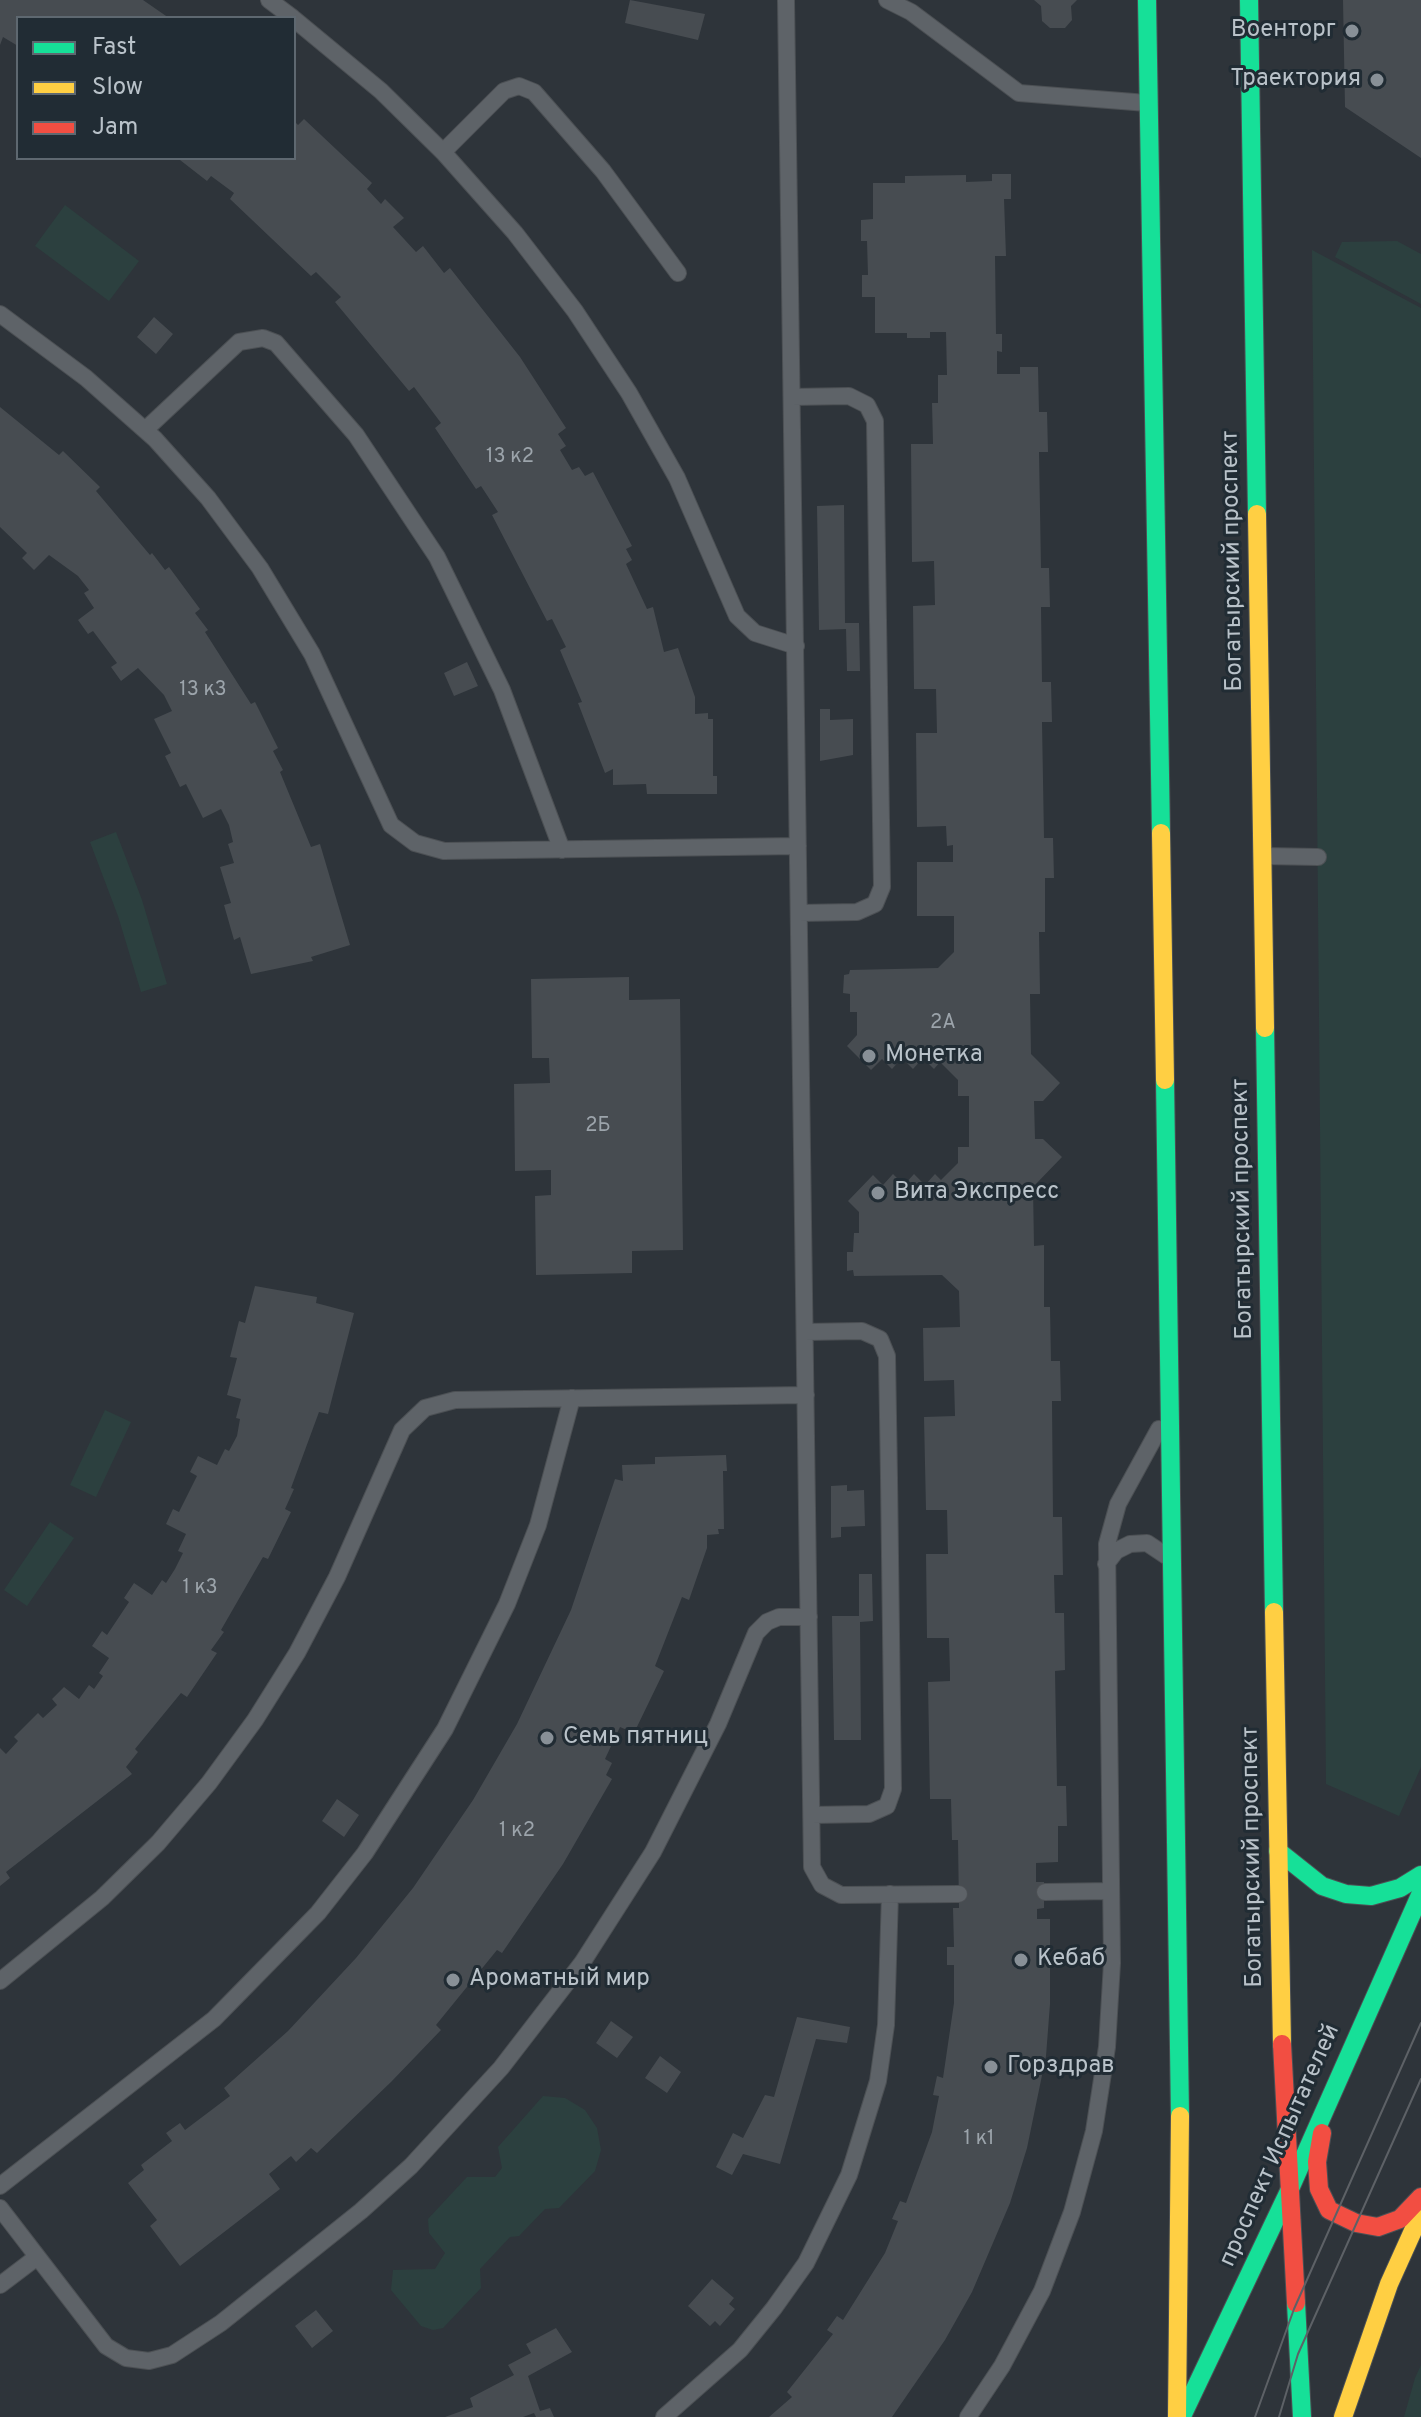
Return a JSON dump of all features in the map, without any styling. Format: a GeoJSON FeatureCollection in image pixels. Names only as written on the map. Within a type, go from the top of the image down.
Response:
{"type":"FeatureCollection","features":[{"type":"Feature","properties":{"kind":"main road"},"geometry":{"type":"LineString","coordinates":[[1147,0],[1181,2008],[1179,2417]]}},
{"type":"Feature","properties":{"kind":"main road","name":"Богатырский проспект"},"geometry":{"type":"LineString","coordinates":[[1249,0],[1278,1851],[1289,2191],[1302,2417]]}},
{"type":"Feature","properties":{"kind":"main road"},"geometry":{"type":"LineString","coordinates":[[1278,1851],[1322,1886],[1346,1894],[1371,1896],[1400,1888],[1421,1875]]}},
{"type":"Feature","properties":{"kind":"main road","name":"проспект Испытателей"},"geometry":{"type":"LineString","coordinates":[[1179,2417],[1289,2191],[1421,1893]]}},
{"type":"Feature","properties":{"kind":"main road"},"geometry":{"type":"LineString","coordinates":[[1325,2111],[1317,2162],[1319,2189],[1329,2210],[1356,2223],[1378,2227],[1400,2219],[1421,2197]]}},
{"type":"Feature","properties":{"kind":"main road"},"geometry":{"type":"LineString","coordinates":[[1343,2417],[1389,2284],[1421,2213]]}},
{"type":"Feature","properties":{"kind":"lane"},"geometry":{"type":"LineString","coordinates":[[269,0],[291,16]]}},
{"type":"Feature","properties":{"kind":"lane"},"geometry":{"type":"LineString","coordinates":[[786,0],[812,1867],[822,1885],[841,1895],[959,1894]]}},
{"type":"Feature","properties":{"kind":"lane"},"geometry":{"type":"LineString","coordinates":[[887,0],[911,12],[1019,93],[1148,103]]}},
{"type":"Feature","properties":{"kind":"lane"},"geometry":{"type":"LineString","coordinates":[[296,20],[381,91],[443,152],[515,233],[575,311],[629,393],[677,478],[737,616],[755,633],[796,646]]}},
{"type":"Feature","properties":{"kind":"lane"},"geometry":{"type":"LineString","coordinates":[[443,152],[504,91],[519,86],[534,92],[603,171],[678,273]]}},
{"type":"Feature","properties":{"kind":"lane"},"geometry":{"type":"LineString","coordinates":[[0,314],[86,378],[145,430],[208,498],[260,568],[312,654],[391,825],[415,843],[444,851],[798,846]]}},
{"type":"Feature","properties":{"kind":"lane"},"geometry":{"type":"LineString","coordinates":[[145,430],[239,342],[263,338],[276,343],[356,435],[437,557],[472,622],[502,690],[562,850]]}},
{"type":"Feature","properties":{"kind":"lane"},"geometry":{"type":"LineString","coordinates":[[792,397],[849,396],[867,405],[875,421],[882,887],[875,904],[857,912],[799,913]]}},
{"type":"Feature","properties":{"kind":"lane"},"geometry":{"type":"LineString","coordinates":[[1262,856],[1318,857]]}},
{"type":"Feature","properties":{"kind":"lane"},"geometry":{"type":"LineString","coordinates":[[805,1332],[862,1331],[880,1339],[887,1356],[889,1432],[893,1789],[887,1806],[869,1814],[812,1815]]}},
{"type":"Feature","properties":{"kind":"lane"},"geometry":{"type":"LineString","coordinates":[[0,1981],[102,1898],[158,1843],[209,1783],[255,1720],[297,1653],[337,1577],[402,1430],[425,1408],[455,1400],[806,1395]]}},
{"type":"Feature","properties":{"kind":"lane"},"geometry":{"type":"LineString","coordinates":[[0,2186],[214,2019],[318,1913],[365,1853],[445,1729],[507,1604],[538,1525],[572,1398]]}},
{"type":"Feature","properties":{"kind":"lane"},"geometry":{"type":"LineString","coordinates":[[968,2417],[1002,2366],[1042,2291],[1072,2212],[1090,2144],[1107,2047],[1111,1891],[1106,1564],[1111,1520],[1170,1409]]}},
{"type":"Feature","properties":{"kind":"lane"},"geometry":{"type":"LineString","coordinates":[[1106,1564],[1116,1551],[1130,1544],[1147,1543],[1161,1550],[1173,1562]]}},
{"type":"Feature","properties":{"kind":"lane"},"geometry":{"type":"LineString","coordinates":[[0,2208],[106,2346],[126,2358],[149,2361],[172,2355],[221,2323],[316,2250],[411,2166],[457,2118],[543,2017],[612,1919],[653,1852],[718,1724],[756,1633],[767,1622],[779,1617],[809,1617]]}},
{"type":"Feature","properties":{"kind":"lane"},"geometry":{"type":"LineString","coordinates":[[1045,1892],[1111,1891]]}},
{"type":"Feature","properties":{"kind":"lane"},"geometry":{"type":"LineString","coordinates":[[664,2417],[740,2350],[774,2308],[806,2263],[845,2187],[866,2129],[882,2053],[889,1983],[890,1894]]}},
{"type":"Feature","properties":{"kind":"lane"},"geometry":{"type":"LineString","coordinates":[[0,2285],[37,2257]]}},
{"type":"Feature","properties":{"kind":"green space"},"geometry":{"type":"Polygon","coordinates":[[[65,205],[139,261],[109,301],[35,246],[65,205]]]}},
{"type":"Feature","properties":{"kind":"green space"},"geometry":{"type":"Polygon","coordinates":[[[1397,241],[1421,254],[1421,304],[1335,257],[1342,242],[1397,241]]]}},
{"type":"Feature","properties":{"kind":"green space"},"geometry":{"type":"Polygon","coordinates":[[[1312,250],[1421,308],[1421,1767],[1399,1816],[1326,1784],[1312,250]]]}},
{"type":"Feature","properties":{"kind":"green space"},"geometry":{"type":"Polygon","coordinates":[[[116,832],[142,900],[167,984],[141,992],[118,916],[90,842],[116,832]]]}},
{"type":"Feature","properties":{"kind":"green space"},"geometry":{"type":"Polygon","coordinates":[[[105,1410],[131,1422],[96,1497],[70,1485],[105,1410]]]}},
{"type":"Feature","properties":{"kind":"green space"},"geometry":{"type":"Polygon","coordinates":[[[50,1522],[74,1538],[27,1606],[4,1590],[50,1522]]]}},
{"type":"Feature","properties":{"kind":"green space"},"geometry":{"type":"Polygon","coordinates":[[[543,2096],[565,2098],[585,2110],[597,2128],[601,2150],[595,2171],[559,2208],[545,2209],[519,2236],[510,2237],[480,2269],[481,2288],[443,2328],[433,2330],[421,2326],[391,2290],[393,2270],[435,2269],[445,2253],[429,2233],[428,2219],[467,2177],[495,2177],[502,2168],[498,2147],[543,2096]]]}},
{"type":"Feature","properties":{"kind":"green space"},"geometry":{"type":"Polygon","coordinates":[[[1421,2365],[1421,2417],[1404,2417],[1415,2378],[1421,2365]]]}},
{"type":"Feature","properties":{"kind":"building"},"geometry":{"type":"Polygon","coordinates":[[[0,0],[143,0],[166,16],[16,16],[16,45],[3,37],[0,45],[0,0]]]}},
{"type":"Feature","properties":{"kind":"building"},"geometry":{"type":"Polygon","coordinates":[[[630,0],[705,14],[698,40],[625,23],[630,0]]]}},
{"type":"Feature","properties":{"kind":"building"},"geometry":{"type":"Polygon","coordinates":[[[1034,0],[1077,0],[1071,6],[1072,20],[1065,28],[1050,28],[1042,21],[1041,6],[1034,0]]]}},
{"type":"Feature","properties":{"kind":"building"},"geometry":{"type":"Polygon","coordinates":[[[1343,0],[1421,0],[1421,158],[1345,107],[1343,0]]]}},
{"type":"Feature","properties":{"kind":"building"},"geometry":{"type":"Polygon","coordinates":[[[304,119],[372,183],[367,189],[381,204],[385,199],[404,218],[393,227],[416,252],[423,246],[444,273],[450,268],[520,357],[566,428],[558,434],[566,446],[560,450],[572,470],[579,467],[585,476],[593,472],[632,546],[626,549],[632,560],[626,564],[647,609],[653,607],[664,652],[678,648],[695,697],[695,714],[708,713],[708,719],[713,719],[713,776],[717,776],[717,794],[647,794],[646,784],[613,785],[613,769],[605,773],[578,703],[582,702],[560,650],[566,647],[552,619],[547,621],[492,515],[498,512],[481,486],[476,489],[435,428],[441,423],[414,387],[409,391],[335,302],[341,297],[316,272],[311,276],[230,199],[234,193],[211,176],[207,181],[180,160],[296,160],[296,123],[298,125],[304,119]]]}},
{"type":"Feature","properties":{"kind":"building"},"geometry":{"type":"Polygon","coordinates":[[[992,174],[1011,174],[1011,199],[1004,199],[1006,256],[995,256],[996,334],[1002,334],[1002,352],[997,351],[997,374],[1020,374],[1020,367],[1038,367],[1039,412],[1047,412],[1048,452],[1039,452],[1041,568],[1049,568],[1050,607],[1041,607],[1042,682],[1051,682],[1052,722],[1042,722],[1044,838],[1053,838],[1054,878],[1045,878],[1045,932],[1039,932],[1040,994],[1030,994],[1031,1054],[1060,1083],[1043,1101],[1034,1101],[1035,1139],[1043,1139],[1062,1157],[1033,1187],[1034,1246],[1044,1245],[1044,1307],[1050,1307],[1051,1361],[1060,1361],[1061,1401],[1052,1401],[1053,1517],[1062,1517],[1063,1575],[1054,1575],[1055,1613],[1064,1613],[1065,1670],[1055,1671],[1057,1786],[1066,1786],[1067,1826],[1058,1826],[1058,1862],[1036,1863],[1036,1882],[1044,1882],[1044,1908],[1037,1909],[1037,1919],[1050,1919],[1050,2004],[1046,2056],[1027,2148],[1010,2203],[972,2292],[945,2340],[892,2417],[769,2417],[792,2397],[787,2392],[833,2334],[827,2330],[837,2316],[843,2320],[885,2253],[898,2221],[892,2219],[900,2201],[906,2203],[932,2132],[939,2096],[933,2095],[937,2076],[943,2078],[954,2003],[954,1965],[947,1965],[947,1947],[954,1947],[953,1908],[959,1908],[958,1840],[952,1840],[951,1799],[930,1799],[928,1682],[950,1681],[949,1638],[927,1638],[926,1554],[948,1554],[947,1510],[926,1510],[924,1417],[955,1416],[954,1380],[924,1381],[923,1328],[960,1327],[959,1291],[942,1275],[854,1276],[853,1270],[847,1271],[847,1252],[853,1252],[854,1233],[859,1233],[859,1212],[848,1201],[873,1175],[883,1185],[893,1174],[904,1185],[914,1174],[925,1185],[935,1174],[941,1180],[958,1163],[958,1147],[969,1147],[969,1096],[958,1096],[958,1080],[940,1062],[934,1069],[923,1058],[913,1069],[902,1058],[892,1069],[882,1059],[871,1070],[847,1046],[857,1035],[857,1012],[850,1012],[850,994],[843,993],[844,975],[849,974],[850,970],[938,968],[954,952],[954,916],[917,916],[917,862],[953,862],[953,845],[947,846],[946,826],[917,827],[916,733],[937,733],[936,689],[914,689],[913,606],[935,605],[934,561],[912,562],[911,444],[933,444],[932,403],[938,403],[938,375],[947,375],[946,332],[930,332],[930,338],[907,338],[907,333],[875,333],[875,297],[862,297],[862,275],[868,275],[867,241],[861,241],[861,220],[873,219],[873,183],[905,183],[905,176],[966,175],[966,182],[992,181],[992,174]]]}},
{"type":"Feature","properties":{"kind":"building"},"geometry":{"type":"Polygon","coordinates":[[[154,317],[173,334],[156,354],[137,337],[154,317]]]}},
{"type":"Feature","properties":{"kind":"building"},"geometry":{"type":"Polygon","coordinates":[[[0,407],[59,455],[63,451],[100,487],[96,491],[150,555],[152,553],[165,570],[169,567],[200,609],[195,613],[208,630],[205,632],[251,704],[255,702],[278,748],[273,751],[283,770],[280,772],[311,847],[320,844],[350,945],[311,957],[313,961],[251,974],[240,937],[234,940],[224,905],[231,903],[220,867],[234,863],[228,844],[233,842],[229,825],[221,809],[203,818],[186,784],[180,787],[165,756],[171,753],[154,719],[172,711],[164,695],[138,668],[121,681],[111,667],[117,663],[93,631],[88,634],[78,620],[94,608],[84,593],[89,590],[78,576],[49,555],[34,570],[22,558],[27,553],[0,527],[0,407]]]}},
{"type":"Feature","properties":{"kind":"building"},"geometry":{"type":"Polygon","coordinates":[[[844,505],[845,623],[859,623],[860,671],[847,671],[846,629],[819,630],[817,506],[844,505]]]}},
{"type":"Feature","properties":{"kind":"building"},"geometry":{"type":"Polygon","coordinates":[[[467,662],[478,686],[454,696],[444,673],[467,662]]]}},
{"type":"Feature","properties":{"kind":"building"},"geometry":{"type":"Polygon","coordinates":[[[820,709],[830,709],[830,720],[853,719],[853,755],[820,761],[820,709]]]}},
{"type":"Feature","properties":{"kind":"building"},"geometry":{"type":"Polygon","coordinates":[[[629,977],[629,1000],[680,999],[683,1250],[632,1251],[632,1273],[536,1275],[535,1196],[551,1195],[551,1170],[515,1171],[514,1084],[550,1083],[549,1058],[532,1058],[531,979],[629,977]]]}},
{"type":"Feature","properties":{"kind":"building"},"geometry":{"type":"Polygon","coordinates":[[[255,1286],[317,1297],[316,1303],[354,1313],[328,1414],[319,1412],[291,1488],[294,1489],[285,1509],[291,1512],[268,1559],[263,1557],[221,1630],[224,1632],[211,1650],[217,1653],[187,1697],[181,1693],[135,1749],[138,1752],[126,1767],[132,1774],[6,1872],[10,1878],[0,1886],[0,1748],[6,1754],[18,1741],[14,1737],[38,1713],[43,1718],[57,1705],[52,1699],[64,1687],[79,1699],[89,1685],[94,1689],[103,1676],[99,1673],[109,1658],[92,1646],[102,1631],[107,1635],[129,1602],[124,1598],[134,1583],[152,1595],[162,1580],[166,1583],[175,1569],[183,1553],[178,1551],[186,1534],[166,1524],[173,1509],[179,1512],[197,1476],[190,1472],[198,1456],[217,1465],[225,1449],[229,1451],[237,1436],[240,1419],[236,1418],[241,1399],[227,1395],[237,1358],[230,1357],[239,1321],[245,1323],[255,1286]]]}},
{"type":"Feature","properties":{"kind":"building"},"geometry":{"type":"Polygon","coordinates":[[[726,1455],[727,1471],[723,1471],[724,1529],[718,1529],[719,1534],[707,1535],[707,1548],[689,1600],[682,1597],[655,1666],[664,1671],[634,1733],[620,1727],[605,1759],[612,1763],[606,1775],[612,1779],[563,1864],[502,1953],[497,1950],[436,2025],[441,2030],[317,2153],[311,2148],[296,2162],[291,2156],[269,2174],[280,2189],[180,2266],[150,2226],[157,2220],[128,2183],[144,2170],[141,2165],[172,2141],[166,2133],[180,2123],[185,2130],[230,2096],[224,2088],[288,2031],[356,1958],[413,1888],[473,1800],[517,1724],[571,1610],[615,1479],[623,1481],[622,1465],[655,1464],[655,1457],[726,1455]]]}},
{"type":"Feature","properties":{"kind":"building"},"geometry":{"type":"Polygon","coordinates":[[[847,1485],[847,1491],[864,1490],[865,1526],[841,1527],[841,1537],[831,1538],[831,1486],[847,1485]]]}},
{"type":"Feature","properties":{"kind":"building"},"geometry":{"type":"Polygon","coordinates":[[[859,1574],[872,1574],[873,1621],[860,1622],[861,1740],[834,1740],[832,1616],[859,1616],[859,1574]]]}},
{"type":"Feature","properties":{"kind":"building"},"geometry":{"type":"Polygon","coordinates":[[[337,1799],[359,1815],[344,1837],[322,1821],[337,1799]]]}},
{"type":"Feature","properties":{"kind":"building"},"geometry":{"type":"Polygon","coordinates":[[[797,2017],[850,2027],[847,2043],[816,2039],[780,2164],[743,2154],[732,2175],[716,2167],[733,2133],[743,2138],[765,2095],[774,2097],[797,2017]]]}},
{"type":"Feature","properties":{"kind":"building"},"geometry":{"type":"Polygon","coordinates":[[[611,2021],[633,2037],[617,2058],[596,2043],[611,2021]]]}},
{"type":"Feature","properties":{"kind":"building"},"geometry":{"type":"Polygon","coordinates":[[[660,2056],[681,2072],[667,2093],[645,2078],[660,2056]]]}},
{"type":"Feature","properties":{"kind":"building"},"geometry":{"type":"Polygon","coordinates":[[[712,2279],[734,2298],[729,2304],[735,2309],[720,2326],[715,2321],[710,2326],[688,2306],[712,2279]]]}},
{"type":"Feature","properties":{"kind":"building"},"geometry":{"type":"Polygon","coordinates":[[[316,2310],[333,2331],[312,2348],[295,2326],[316,2310]]]}},
{"type":"Feature","properties":{"kind":"building"},"geometry":{"type":"Polygon","coordinates":[[[556,2328],[572,2352],[528,2376],[540,2411],[550,2408],[554,2417],[536,2417],[534,2413],[523,2417],[445,2417],[473,2407],[470,2398],[514,2375],[508,2365],[531,2353],[526,2344],[556,2328]]]}},
{"type":"Feature","properties":{"kind":"tram line"},"geometry":{"type":"LineString","coordinates":[[1255,2417],[1294,2309],[1421,2023]]}},
{"type":"Feature","properties":{"kind":"tram line"},"geometry":{"type":"LineString","coordinates":[[1279,2417],[1298,2354],[1421,2079]]}},
{"type":"Feature","properties":{"kind":"traffic: fast"},"geometry":{"type":"LineString","coordinates":[[1147,0],[1161,833]]}},
{"type":"Feature","properties":{"kind":"traffic: fast"},"geometry":{"type":"LineString","coordinates":[[1249,0],[1257,514]]}},
{"type":"Feature","properties":{"kind":"traffic: fast"},"geometry":{"type":"LineString","coordinates":[[1265,1028],[1274,1612]]}},
{"type":"Feature","properties":{"kind":"traffic: fast"},"geometry":{"type":"LineString","coordinates":[[1165,1080],[1180,2116]]}},
{"type":"Feature","properties":{"kind":"traffic: fast"},"geometry":{"type":"LineString","coordinates":[[1278,1851],[1322,1886],[1346,1894],[1371,1896],[1400,1888],[1421,1875]]}},
{"type":"Feature","properties":{"kind":"traffic: fast"},"geometry":{"type":"LineString","coordinates":[[1183,2414],[1289,2191],[1421,1893]]}},
{"type":"Feature","properties":{"kind":"traffic: fast"},"geometry":{"type":"LineString","coordinates":[[1296,2303],[1302,2417]]}},
{"type":"Feature","properties":{"kind":"traffic: slow"},"geometry":{"type":"LineString","coordinates":[[1257,514],[1265,1028]]}},
{"type":"Feature","properties":{"kind":"traffic: slow"},"geometry":{"type":"LineString","coordinates":[[1161,833],[1165,1080]]}},
{"type":"Feature","properties":{"kind":"traffic: slow"},"geometry":{"type":"LineString","coordinates":[[1274,1612],[1282,2044]]}},
{"type":"Feature","properties":{"kind":"traffic: slow"},"geometry":{"type":"LineString","coordinates":[[1177,2417],[1180,2116]]}},
{"type":"Feature","properties":{"kind":"traffic: slow"},"geometry":{"type":"LineString","coordinates":[[1343,2417],[1389,2284],[1421,2213]]}},
{"type":"Feature","properties":{"kind":"traffic: jam"},"geometry":{"type":"LineString","coordinates":[[1282,2044],[1296,2303]]}},
{"type":"Feature","properties":{"kind":"traffic: jam"},"geometry":{"type":"LineString","coordinates":[[1322,2133],[1317,2162],[1319,2189],[1329,2210],[1356,2223],[1378,2227],[1400,2219],[1421,2197]]}},
{"type":"Feature","properties":{"kind":"place","name":"Военторг"},"geometry":{"type":"Point","coordinates":[1352,31]}},
{"type":"Feature","properties":{"kind":"place","name":"Траектория"},"geometry":{"type":"Point","coordinates":[1377,80]}},
{"type":"Feature","properties":{"kind":"place","name":"Монетка"},"geometry":{"type":"Point","coordinates":[869,1056]}},
{"type":"Feature","properties":{"kind":"place","name":"Вита Экспресс"},"geometry":{"type":"Point","coordinates":[878,1193]}},
{"type":"Feature","properties":{"kind":"place","name":"Семь пятниц"},"geometry":{"type":"Point","coordinates":[547,1738]}},
{"type":"Feature","properties":{"kind":"place","name":"Кебаб"},"geometry":{"type":"Point","coordinates":[1021,1960]}},
{"type":"Feature","properties":{"kind":"place","name":"Ароматный мир"},"geometry":{"type":"Point","coordinates":[453,1980]}},
{"type":"Feature","properties":{"kind":"place","name":"Горздрав"},"geometry":{"type":"Point","coordinates":[991,2067]}}]}
